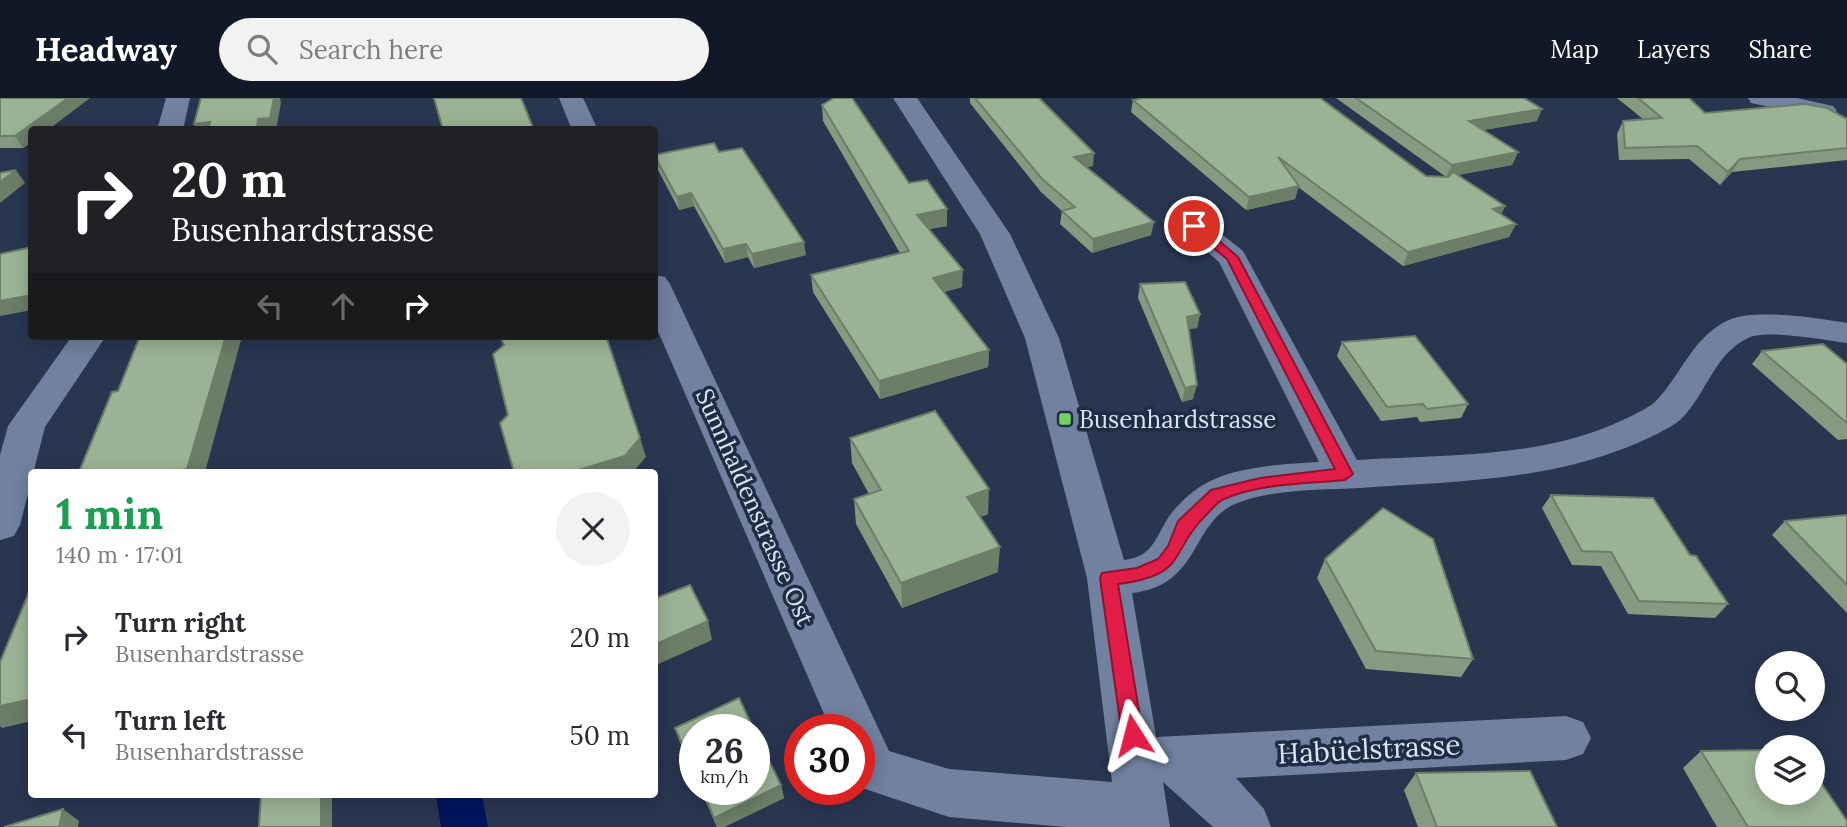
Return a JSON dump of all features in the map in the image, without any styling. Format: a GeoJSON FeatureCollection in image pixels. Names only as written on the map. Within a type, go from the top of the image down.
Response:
{"type":"FeatureCollection","features":[{"type":"Feature","properties":{"kind":"street"},"geometry":{"type":"LineString","coordinates":[[171,126],[178,98]]}},
{"type":"Feature","properties":{"kind":"street"},"geometry":{"type":"LineString","coordinates":[[571,98],[583,126]]}},
{"type":"Feature","properties":{"kind":"street"},"geometry":{"type":"LineString","coordinates":[[905,98],[995,234],[1042,338],[1108,578],[1149,789]]}},
{"type":"Feature","properties":{"kind":"street"},"geometry":{"type":"LineString","coordinates":[[1760,98],[1835,114]]}},
{"type":"Feature","properties":{"kind":"street"},"geometry":{"type":"LineString","coordinates":[[1790,98],[1835,114]]}},
{"type":"Feature","properties":{"kind":"street"},"geometry":{"type":"LineString","coordinates":[[1194,226],[1232,257],[1345,474]]}},
{"type":"Feature","properties":{"kind":"street","name":"Sunnhaldenstrasse Ost"},"geometry":{"type":"LineString","coordinates":[[658,293],[848,714]]}},
{"type":"Feature","properties":{"kind":"street"},"geometry":{"type":"LineString","coordinates":[[1108,578],[1139,575],[1164,563],[1176,548],[1184,526],[1217,495],[1276,481],[1345,474],[1493,466],[1564,453],[1614,439],[1668,411],[1710,350],[1741,327],[1807,326],[1847,334]]}},
{"type":"Feature","properties":{"kind":"street"},"geometry":{"type":"LineString","coordinates":[[0,525],[27,426],[86,340]]}},
{"type":"Feature","properties":{"kind":"street","name":"Habüelstrasse"},"geometry":{"type":"LineString","coordinates":[[1149,789],[1566,738]]}},
{"type":"Feature","properties":{"kind":"street"},"geometry":{"type":"LineString","coordinates":[[875,770],[949,793],[1149,789],[1202,780],[1231,807],[1245,827]]}},
{"type":"Feature","properties":{"kind":"shaded area"},"geometry":{"type":"Polygon","coordinates":[[[436,798],[483,798],[488,827],[441,827],[436,798]]]}},
{"type":"Feature","properties":{"kind":"building"},"geometry":{"type":"Polygon","coordinates":[[[0,98],[68,98],[15,136],[0,136],[0,98]]]}},
{"type":"Feature","properties":{"kind":"building"},"geometry":{"type":"Polygon","coordinates":[[[201,98],[274,98],[270,118],[258,119],[257,126],[209,126],[210,122],[194,124],[201,98]]]}},
{"type":"Feature","properties":{"kind":"building"},"geometry":{"type":"Polygon","coordinates":[[[434,98],[521,98],[532,126],[442,126],[434,98]]]}},
{"type":"Feature","properties":{"kind":"building"},"geometry":{"type":"Polygon","coordinates":[[[834,98],[852,98],[909,183],[927,180],[947,209],[917,215],[963,270],[933,278],[989,350],[879,381],[811,275],[909,251],[822,105],[834,98]]]}},
{"type":"Feature","properties":{"kind":"building"},"geometry":{"type":"Polygon","coordinates":[[[975,98],[1039,98],[1094,153],[1074,157],[1154,222],[1093,239],[1062,211],[1075,207],[1042,179],[975,98]]]}},
{"type":"Feature","properties":{"kind":"building"},"geometry":{"type":"Polygon","coordinates":[[[1320,98],[1426,176],[1448,177],[1453,172],[1505,206],[1493,209],[1516,224],[1408,252],[1278,157],[1299,186],[1249,197],[1133,100],[1320,98]]]}},
{"type":"Feature","properties":{"kind":"building"},"geometry":{"type":"Polygon","coordinates":[[[1356,98],[1524,98],[1542,109],[1469,121],[1518,152],[1452,165],[1356,98]]]}},
{"type":"Feature","properties":{"kind":"building"},"geometry":{"type":"Polygon","coordinates":[[[1638,98],[1689,98],[1705,113],[1805,104],[1827,108],[1847,119],[1847,148],[1740,159],[1728,172],[1697,146],[1625,148],[1623,121],[1662,118],[1638,98]]]}},
{"type":"Feature","properties":{"kind":"building"},"geometry":{"type":"Polygon","coordinates":[[[714,143],[719,152],[742,148],[804,242],[752,254],[746,244],[723,249],[691,193],[677,197],[658,162],[658,154],[714,143]]]}},
{"type":"Feature","properties":{"kind":"building"},"geometry":{"type":"Polygon","coordinates":[[[16,170],[0,182],[0,173],[16,170]]]}},
{"type":"Feature","properties":{"kind":"building"},"geometry":{"type":"Polygon","coordinates":[[[28,248],[28,296],[0,301],[0,254],[28,248]]]}},
{"type":"Feature","properties":{"kind":"building"},"geometry":{"type":"Polygon","coordinates":[[[1185,282],[1200,314],[1187,317],[1197,385],[1185,388],[1140,284],[1185,282]]]}},
{"type":"Feature","properties":{"kind":"building"},"geometry":{"type":"Polygon","coordinates":[[[1415,336],[1468,404],[1427,409],[1423,404],[1387,407],[1342,342],[1415,336]]]}},
{"type":"Feature","properties":{"kind":"building"},"geometry":{"type":"Polygon","coordinates":[[[138,340],[225,340],[187,469],[80,469],[112,392],[118,391],[138,340]]]}},
{"type":"Feature","properties":{"kind":"building"},"geometry":{"type":"Polygon","coordinates":[[[502,340],[607,340],[640,438],[625,456],[582,469],[513,469],[500,423],[508,415],[493,354],[504,345],[502,340]]]}},
{"type":"Feature","properties":{"kind":"building"},"geometry":{"type":"Polygon","coordinates":[[[1823,344],[1847,364],[1847,423],[1762,351],[1823,344]]]}},
{"type":"Feature","properties":{"kind":"building"},"geometry":{"type":"Polygon","coordinates":[[[935,411],[989,489],[967,497],[1000,547],[901,583],[854,499],[881,490],[850,438],[935,411]]]}},
{"type":"Feature","properties":{"kind":"building"},"geometry":{"type":"Polygon","coordinates":[[[1551,495],[1653,498],[1690,555],[1696,556],[1728,604],[1639,601],[1611,552],[1582,551],[1551,495]]]}},
{"type":"Feature","properties":{"kind":"building"},"geometry":{"type":"Polygon","coordinates":[[[1383,508],[1433,539],[1473,659],[1376,651],[1325,559],[1383,508]]]}},
{"type":"Feature","properties":{"kind":"building"},"geometry":{"type":"Polygon","coordinates":[[[1847,515],[1847,585],[1785,521],[1847,515]]]}},
{"type":"Feature","properties":{"kind":"building"},"geometry":{"type":"Polygon","coordinates":[[[690,585],[708,621],[658,643],[658,597],[690,585]]]}},
{"type":"Feature","properties":{"kind":"building"},"geometry":{"type":"Polygon","coordinates":[[[28,595],[28,700],[0,706],[0,662],[28,595]]]}},
{"type":"Feature","properties":{"kind":"building"},"geometry":{"type":"Polygon","coordinates":[[[739,698],[746,714],[705,714],[739,698]]]}},
{"type":"Feature","properties":{"kind":"building"},"geometry":{"type":"Polygon","coordinates":[[[1755,750],[1755,805],[1825,805],[1825,789],[1847,821],[1847,827],[1748,827],[1701,751],[1755,750]]]}},
{"type":"Feature","properties":{"kind":"building"},"geometry":{"type":"Polygon","coordinates":[[[770,763],[781,785],[770,790],[770,763]]]}},
{"type":"Feature","properties":{"kind":"building"},"geometry":{"type":"Polygon","coordinates":[[[1530,771],[1557,827],[1437,827],[1416,773],[1530,771]]]}},
{"type":"Feature","properties":{"kind":"building"},"geometry":{"type":"Polygon","coordinates":[[[261,798],[321,798],[321,827],[259,827],[261,798]]]}},
{"type":"Feature","properties":{"kind":"building"},"geometry":{"type":"Polygon","coordinates":[[[709,805],[740,805],[714,818],[709,805]]]}},
{"type":"Feature","properties":{"kind":"building"},"geometry":{"type":"Polygon","coordinates":[[[63,809],[59,827],[4,827],[63,809]]]}},
{"type":"Feature","properties":{"kind":"place","name":"Busenhardstrasse"},"geometry":{"type":"Point","coordinates":[1065,419]}},
{"type":"Feature","properties":{"kind":"route"},"geometry":{"type":"LineString","coordinates":[[1133,735],[1108,578],[1139,575],[1164,563],[1176,548],[1184,526],[1217,495],[1240,487],[1301,477],[1345,474],[1232,257],[1194,226]]}}]}
